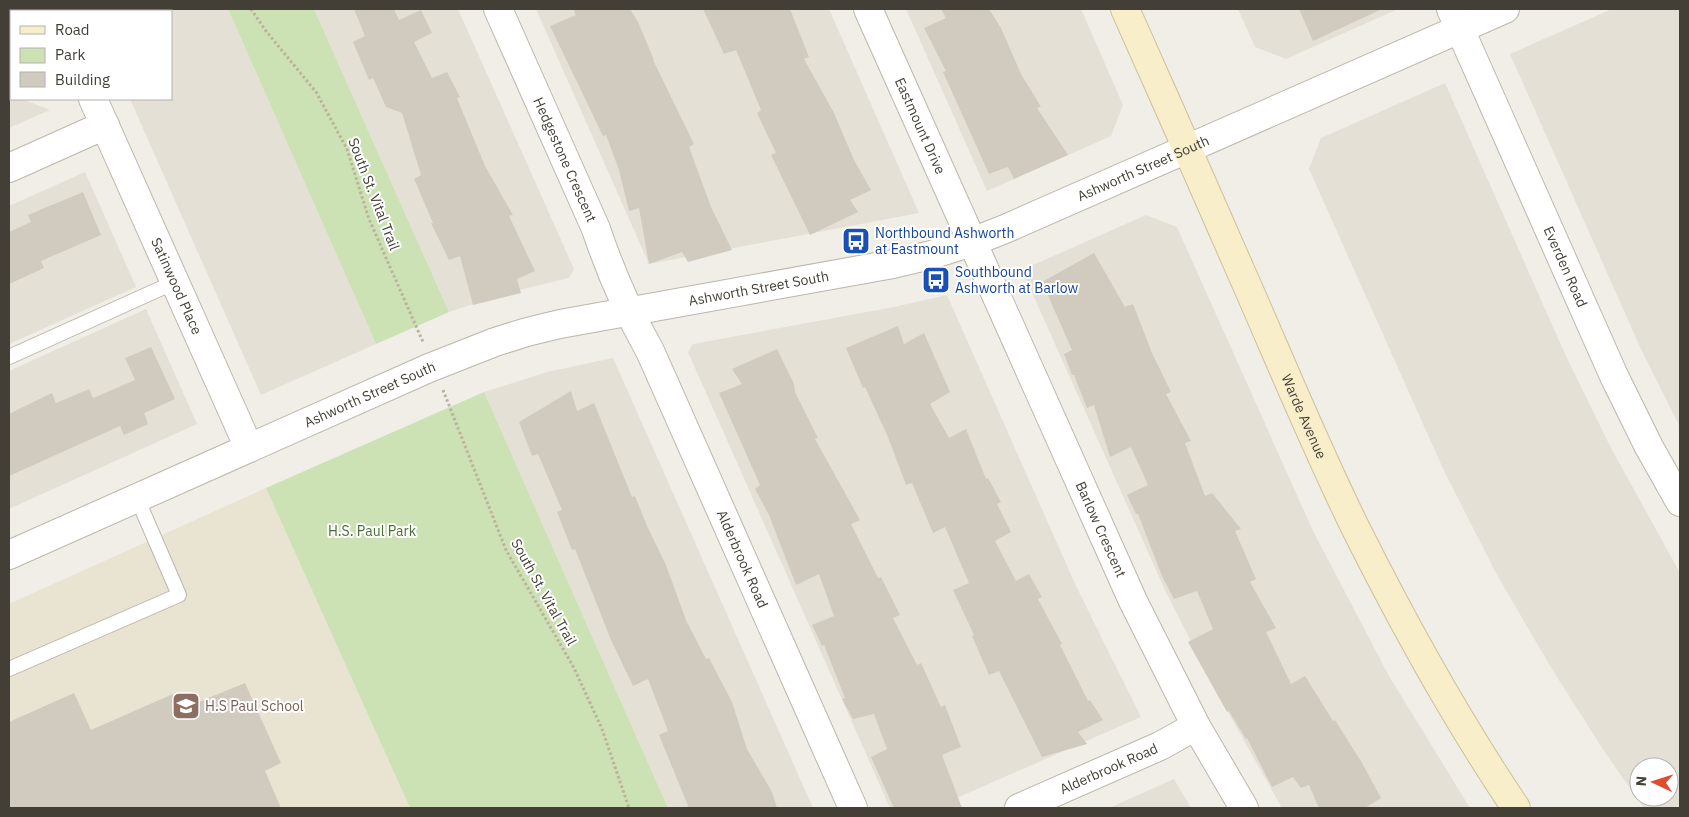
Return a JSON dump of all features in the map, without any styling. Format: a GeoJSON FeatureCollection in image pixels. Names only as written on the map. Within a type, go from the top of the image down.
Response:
{"type":"FeatureCollection","features":[{"type":"Feature","properties":{"kind":"main road","name":"Warde Avenue"},"geometry":{"type":"LineString","coordinates":[[1125,9],[1306,422],[1355,527],[1398,612],[1439,686],[1486,764],[1516,808]]}},
{"type":"Feature","properties":{"kind":"street","name":"Hedgestone Crescent"},"geometry":{"type":"LineString","coordinates":[[498,9],[596,229],[629,312]]}},
{"type":"Feature","properties":{"kind":"street","name":"Eastmount Drive"},"geometry":{"type":"LineString","coordinates":[[868,9],[972,242]]}},
{"type":"Feature","properties":{"kind":"street","name":"Ashworth Street South"},"geometry":{"type":"LineString","coordinates":[[9,555],[429,368],[495,342],[560,324],[893,264],[931,255],[972,242],[1187,149],[1455,19],[1505,9]]}},
{"type":"Feature","properties":{"kind":"street","name":"Everden Road"},"geometry":{"type":"LineString","coordinates":[[1455,19],[1614,376],[1649,447],[1680,502]]}},
{"type":"Feature","properties":{"kind":"street","name":"Satinwood Place"},"geometry":{"type":"LineString","coordinates":[[94,100],[250,448]]}},
{"type":"Feature","properties":{"kind":"street"},"geometry":{"type":"LineString","coordinates":[[9,168],[105,125]]}},
{"type":"Feature","properties":{"kind":"street","name":"Barlow Crescent"},"geometry":{"type":"LineString","coordinates":[[972,242],[1133,601],[1196,726],[1244,808]]}},
{"type":"Feature","properties":{"kind":"street","name":"Alderbrook Road"},"geometry":{"type":"LineString","coordinates":[[629,312],[650,351],[853,808]]}},
{"type":"Feature","properties":{"kind":"street","name":"Alderbrook Road"},"geometry":{"type":"LineString","coordinates":[[1019,808],[1160,746],[1196,726]]}},
{"type":"Feature","properties":{"kind":"lane"},"geometry":{"type":"LineString","coordinates":[[9,357],[175,282]]}},
{"type":"Feature","properties":{"kind":"lane"},"geometry":{"type":"LineString","coordinates":[[9,670],[179,596],[137,498]]}},
{"type":"Feature","properties":{"kind":"path","name":"South St. Vital Trail"},"geometry":{"type":"LineString","coordinates":[[251,9],[266,31],[316,92],[347,149],[369,219],[425,347]]}},
{"type":"Feature","properties":{"kind":"path","name":"South St. Vital Trail"},"geometry":{"type":"LineString","coordinates":[[441,386],[506,550],[574,668],[602,729],[629,808]]}},
{"type":"Feature","properties":{"kind":"shaded area"},"geometry":{"type":"Polygon","coordinates":[[[228,9],[376,344],[261,395],[130,100],[172,100],[172,10],[90,10],[228,9]]]}},
{"type":"Feature","properties":{"kind":"shaded area"},"geometry":{"type":"Polygon","coordinates":[[[314,9],[458,9],[574,269],[569,278],[507,293],[449,312],[314,9]]]}},
{"type":"Feature","properties":{"kind":"shaded area"},"geometry":{"type":"Polygon","coordinates":[[[536,9],[829,9],[919,213],[649,264],[536,9]]]}},
{"type":"Feature","properties":{"kind":"shaded area"},"geometry":{"type":"Polygon","coordinates":[[[906,9],[1081,9],[1123,105],[1111,136],[987,191],[906,9]]]}},
{"type":"Feature","properties":{"kind":"shaded area"},"geometry":{"type":"Polygon","coordinates":[[[1238,9],[1398,9],[1286,59],[1255,47],[1238,9]]]}},
{"type":"Feature","properties":{"kind":"shaded area"},"geometry":{"type":"Polygon","coordinates":[[[1612,9],[1680,9],[1680,427],[1640,347],[1510,54],[1612,9]]]}},
{"type":"Feature","properties":{"kind":"shaded area"},"geometry":{"type":"Polygon","coordinates":[[[1445,83],[1565,354],[1610,446],[1680,573],[1680,808],[1643,807],[1679,807],[1679,757],[1629,757],[1629,787],[1550,666],[1496,573],[1445,473],[1309,169],[1321,138],[1445,83]]]}},
{"type":"Feature","properties":{"kind":"shaded area"},"geometry":{"type":"Polygon","coordinates":[[[9,93],[10,100],[25,100],[50,110],[9,128],[9,93]]]}},
{"type":"Feature","properties":{"kind":"shaded area"},"geometry":{"type":"Polygon","coordinates":[[[85,172],[136,287],[9,344],[9,206],[85,172]]]}},
{"type":"Feature","properties":{"kind":"shaded area"},"geometry":{"type":"Polygon","coordinates":[[[1146,215],[1177,227],[1313,531],[1389,676],[1470,808],[1282,808],[1215,689],[1165,590],[1022,270],[1146,215]]]}},
{"type":"Feature","properties":{"kind":"shaded area"},"geometry":{"type":"Polygon","coordinates":[[[947,295],[1076,586],[1141,717],[934,808],[890,808],[688,352],[693,344],[894,307],[947,295]]]}},
{"type":"Feature","properties":{"kind":"shaded area"},"geometry":{"type":"Polygon","coordinates":[[[146,309],[197,424],[9,509],[9,371],[146,309]]]}},
{"type":"Feature","properties":{"kind":"shaded area"},"geometry":{"type":"Polygon","coordinates":[[[613,358],[813,808],[668,808],[484,392],[547,372],[613,358]]]}},
{"type":"Feature","properties":{"kind":"shaded area","name":"H.S Paul School"},"geometry":{"type":"Polygon","coordinates":[[[266,488],[410,808],[9,808],[9,604],[266,488]]]}},
{"type":"Feature","properties":{"kind":"shaded area"},"geometry":{"type":"Polygon","coordinates":[[[1174,779],[1191,808],[1109,808],[1174,779]]]}},
{"type":"Feature","properties":{"kind":"green space"},"geometry":{"type":"Polygon","coordinates":[[[228,9],[314,9],[449,312],[376,344],[228,9]]]}},
{"type":"Feature","properties":{"kind":"green space","name":"H.S. Paul Park"},"geometry":{"type":"Polygon","coordinates":[[[484,392],[668,808],[410,808],[266,488],[484,392]]]}},
{"type":"Feature","properties":{"kind":"building"},"geometry":{"type":"Polygon","coordinates":[[[354,9],[394,9],[399,20],[421,10],[432,33],[414,42],[432,78],[447,72],[460,97],[457,98],[485,166],[513,215],[509,216],[535,271],[517,279],[521,293],[473,305],[460,256],[449,260],[431,223],[433,223],[414,179],[421,175],[402,113],[386,107],[373,78],[369,80],[353,42],[365,36],[354,9]]]}},
{"type":"Feature","properties":{"kind":"building"},"geometry":{"type":"Polygon","coordinates":[[[573,9],[630,9],[638,22],[653,60],[694,144],[689,147],[711,207],[732,250],[688,262],[682,252],[649,264],[639,208],[629,211],[619,170],[606,135],[603,136],[550,26],[576,15],[573,9]]]}},
{"type":"Feature","properties":{"kind":"building"},"geometry":{"type":"Polygon","coordinates":[[[703,9],[790,9],[809,57],[804,59],[834,113],[854,160],[871,190],[850,200],[858,212],[810,235],[771,155],[776,153],[757,113],[761,110],[736,50],[724,54],[703,9]]]}},
{"type":"Feature","properties":{"kind":"building"},"geometry":{"type":"Polygon","coordinates":[[[941,9],[989,9],[1001,28],[1021,74],[1041,107],[1037,108],[1068,155],[1014,179],[1008,167],[989,174],[943,72],[946,71],[924,28],[946,18],[941,9]]]}},
{"type":"Feature","properties":{"kind":"building"},"geometry":{"type":"Polygon","coordinates":[[[1299,9],[1382,9],[1313,41],[1299,9]]]}},
{"type":"Feature","properties":{"kind":"building"},"geometry":{"type":"Polygon","coordinates":[[[83,192],[101,235],[41,261],[44,268],[9,284],[9,232],[31,222],[28,215],[83,192]]]}},
{"type":"Feature","properties":{"kind":"building"},"geometry":{"type":"Polygon","coordinates":[[[1094,253],[1125,307],[1133,304],[1152,353],[1171,392],[1166,394],[1191,441],[1185,443],[1205,496],[1212,493],[1241,529],[1235,531],[1256,579],[1250,582],[1276,628],[1266,632],[1291,684],[1305,676],[1362,763],[1381,798],[1365,808],[1319,808],[1309,785],[1301,788],[1293,777],[1272,787],[1247,738],[1229,711],[1227,712],[1188,642],[1213,629],[1197,591],[1174,599],[1162,576],[1138,514],[1136,514],[1127,495],[1148,485],[1131,447],[1110,457],[1094,405],[1087,408],[1074,375],[1072,375],[1064,354],[1072,350],[1042,282],[1094,253]]]}},
{"type":"Feature","properties":{"kind":"building"},"geometry":{"type":"Polygon","coordinates":[[[898,326],[904,344],[924,333],[950,392],[930,404],[949,438],[966,429],[986,479],[988,478],[1001,502],[997,504],[1011,532],[995,541],[1016,581],[1029,574],[1042,597],[1038,599],[1062,644],[1060,645],[1088,701],[1090,700],[1103,720],[1078,732],[1087,744],[1042,757],[999,671],[989,675],[972,636],[974,635],[953,590],[969,583],[945,527],[933,533],[912,483],[906,485],[888,437],[865,387],[863,388],[846,348],[898,326]]]}},
{"type":"Feature","properties":{"kind":"building"},"geometry":{"type":"Polygon","coordinates":[[[151,347],[175,399],[144,413],[148,424],[124,435],[120,426],[9,476],[9,414],[52,393],[56,403],[89,389],[93,398],[135,380],[125,358],[151,347]]]}},
{"type":"Feature","properties":{"kind":"building"},"geometry":{"type":"Polygon","coordinates":[[[777,349],[794,384],[795,392],[818,438],[815,439],[860,520],[851,524],[878,578],[881,577],[900,615],[893,618],[917,665],[921,663],[941,707],[945,705],[961,747],[942,755],[962,808],[894,808],[871,757],[887,749],[874,714],[853,719],[842,699],[845,698],[824,645],[822,646],[812,625],[834,616],[819,574],[796,585],[769,515],[755,489],[760,485],[719,393],[742,384],[732,369],[777,349]]]}},
{"type":"Feature","properties":{"kind":"building"},"geometry":{"type":"Polygon","coordinates":[[[571,391],[577,411],[594,403],[632,497],[635,496],[666,565],[686,620],[706,659],[709,658],[732,702],[747,749],[772,792],[777,808],[689,808],[659,735],[668,731],[648,679],[633,686],[611,640],[575,549],[572,550],[557,512],[562,510],[538,454],[532,456],[519,422],[571,391]]]}},
{"type":"Feature","properties":{"kind":"building"},"geometry":{"type":"Polygon","coordinates":[[[245,683],[281,763],[265,771],[281,808],[9,808],[9,722],[74,693],[91,730],[173,694],[179,710],[245,683]]]}},
{"type":"Feature","properties":{"kind":"place","name":"Northbound Ashworth at Eastmount"},"geometry":{"type":"Point","coordinates":[856,241]}},
{"type":"Feature","properties":{"kind":"place","name":"Southbound Ashworth at Barlow"},"geometry":{"type":"Point","coordinates":[936,280]}},
{"type":"Feature","properties":{"kind":"place","name":"H.S Paul School"},"geometry":{"type":"Point","coordinates":[186,706]}}]}
